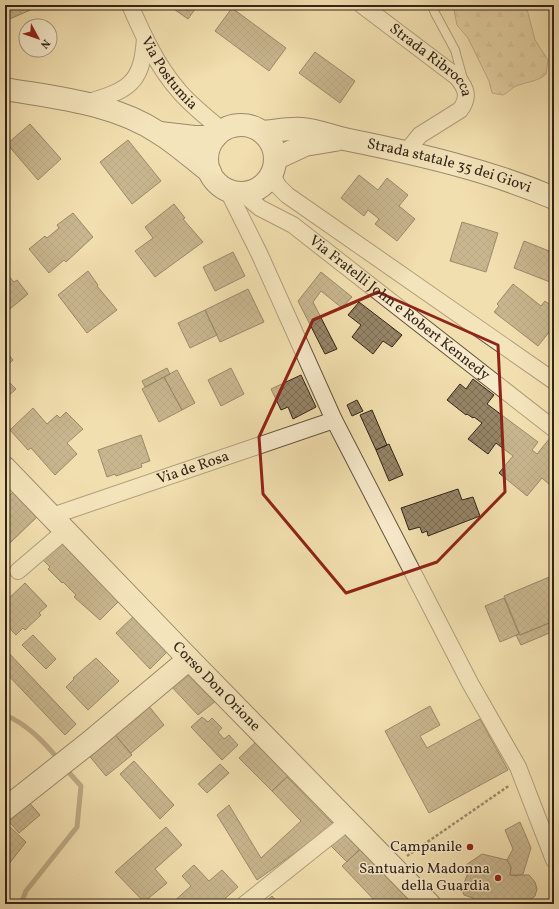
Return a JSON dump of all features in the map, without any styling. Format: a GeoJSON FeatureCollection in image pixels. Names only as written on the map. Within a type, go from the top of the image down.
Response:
{"type":"FeatureCollection","features":[{"type":"Feature","properties":{"kind":"main road"},"geometry":{"type":"LineString","coordinates":[[5,89],[85,104],[132,118],[159,132],[210,172]]}},
{"type":"Feature","properties":{"kind":"main road"},"geometry":{"type":"LineString","coordinates":[[243,124],[262,132],[270,139],[274,149],[274,166],[259,187],[234,191],[214,179],[210,172],[207,160],[209,149],[219,134],[232,126],[243,124]]}},
{"type":"Feature","properties":{"kind":"main road","name":"Strada statale 35 dei Giovi"},"geometry":{"type":"LineString","coordinates":[[262,132],[302,129],[327,134],[342,139],[406,152],[485,173],[554,198]]}},
{"type":"Feature","properties":{"kind":"main road"},"geometry":{"type":"LineString","coordinates":[[159,132],[194,137],[219,134]]}},
{"type":"Feature","properties":{"kind":"main road","name":"Strada statale 35 dei Giovi"},"geometry":{"type":"LineString","coordinates":[[274,166],[305,145],[342,139]]}},
{"type":"Feature","properties":{"kind":"main road","name":"Corso Don Orione"},"geometry":{"type":"LineString","coordinates":[[5,468],[189,659],[430,904]]}},
{"type":"Feature","properties":{"kind":"main road"},"geometry":{"type":"LineString","coordinates":[[5,809],[77,752],[189,659]]}},
{"type":"Feature","properties":{"kind":"street","name":"Via Postumia"},"geometry":{"type":"LineString","coordinates":[[130,5],[154,57],[179,91],[219,134]]}},
{"type":"Feature","properties":{"kind":"street","name":"Strada Ribrocca"},"geometry":{"type":"LineString","coordinates":[[364,6],[457,76],[464,85],[467,95],[465,104],[460,110],[420,135],[406,152]]}},
{"type":"Feature","properties":{"kind":"street"},"geometry":{"type":"LineString","coordinates":[[85,104],[110,96],[128,86],[138,73],[144,60],[145,38]]}},
{"type":"Feature","properties":{"kind":"street","name":"Via Fratelli John e Robert Kennedy"},"geometry":{"type":"LineString","coordinates":[[274,166],[278,186],[286,195],[554,380]]}},
{"type":"Feature","properties":{"kind":"street"},"geometry":{"type":"LineString","coordinates":[[234,191],[252,240],[334,420],[470,683],[522,777],[554,860]]}},
{"type":"Feature","properties":{"kind":"street","name":"Via Fratelli John e Robert Kennedy"},"geometry":{"type":"LineString","coordinates":[[234,191],[260,208],[293,225],[554,429]]}},
{"type":"Feature","properties":{"kind":"street"},"geometry":{"type":"LineString","coordinates":[[252,240],[251,217],[260,208]]}},
{"type":"Feature","properties":{"kind":"street","name":"Via de Rosa"},"geometry":{"type":"LineString","coordinates":[[59,523],[334,420]]}},
{"type":"Feature","properties":{"kind":"street"},"geometry":{"type":"LineString","coordinates":[[18,571],[59,523]]}},
{"type":"Feature","properties":{"kind":"street"},"geometry":{"type":"LineString","coordinates":[[245,904],[349,822]]}},
{"type":"Feature","properties":{"kind":"lane"},"geometry":{"type":"LineString","coordinates":[[435,5],[433,8],[435,13],[455,50],[464,85]]}},
{"type":"Feature","properties":{"kind":"path"},"geometry":{"type":"LineString","coordinates":[[393,866],[522,777]]}},
{"type":"Feature","properties":{"kind":"highlighted area"},"geometry":{"type":"Polygon","coordinates":[[[378,292],[498,345],[505,492],[437,562],[346,593],[263,494],[259,437],[313,320],[378,292]]]}},
{"type":"Feature","properties":{"kind":"green space"},"geometry":{"type":"Polygon","coordinates":[[[459,5],[525,5],[535,40],[548,60],[546,74],[539,79],[518,85],[503,95],[492,93],[489,81],[468,38],[457,25],[454,10],[459,5]]]}},
{"type":"Feature","properties":{"kind":"building"},"geometry":{"type":"Polygon","coordinates":[[[5,5],[42,5],[5,21],[5,5]]]}},
{"type":"Feature","properties":{"kind":"building"},"geometry":{"type":"Polygon","coordinates":[[[168,5],[198,5],[188,19],[168,5]]]}},
{"type":"Feature","properties":{"kind":"building"},"geometry":{"type":"Polygon","coordinates":[[[232,8],[286,48],[269,71],[215,31],[232,8]]]}},
{"type":"Feature","properties":{"kind":"building"},"geometry":{"type":"Polygon","coordinates":[[[315,52],[355,81],[340,103],[299,73],[315,52]]]}},
{"type":"Feature","properties":{"kind":"building"},"geometry":{"type":"Polygon","coordinates":[[[30,124],[61,159],[38,180],[7,144],[30,124]]]}},
{"type":"Feature","properties":{"kind":"building"},"geometry":{"type":"Polygon","coordinates":[[[128,140],[161,181],[132,204],[100,162],[128,140]]]}},
{"type":"Feature","properties":{"kind":"building"},"geometry":{"type":"Polygon","coordinates":[[[359,175],[378,190],[387,178],[408,195],[399,206],[415,219],[397,241],[375,224],[379,219],[368,210],[364,216],[341,198],[359,175]]]}},
{"type":"Feature","properties":{"kind":"building"},"geometry":{"type":"Polygon","coordinates":[[[174,204],[185,218],[183,219],[203,242],[155,277],[135,251],[153,238],[145,227],[174,204]]]}},
{"type":"Feature","properties":{"kind":"building"},"geometry":{"type":"Polygon","coordinates":[[[73,213],[93,237],[66,262],[64,260],[49,273],[29,249],[45,236],[47,238],[59,228],[57,225],[73,213]]]}},
{"type":"Feature","properties":{"kind":"building"},"geometry":{"type":"Polygon","coordinates":[[[462,222],[498,233],[486,272],[450,261],[462,222]]]}},
{"type":"Feature","properties":{"kind":"building"},"geometry":{"type":"Polygon","coordinates":[[[524,241],[554,253],[554,272],[550,282],[514,268],[524,241]]]}},
{"type":"Feature","properties":{"kind":"building"},"geometry":{"type":"Polygon","coordinates":[[[233,252],[245,276],[215,291],[203,267],[233,252]]]}},
{"type":"Feature","properties":{"kind":"building"},"geometry":{"type":"Polygon","coordinates":[[[88,271],[98,285],[97,286],[117,310],[87,333],[58,295],[88,271]]]}},
{"type":"Feature","properties":{"kind":"building"},"geometry":{"type":"Polygon","coordinates":[[[5,272],[14,282],[17,280],[28,294],[5,313],[5,272]]]}},
{"type":"Feature","properties":{"kind":"building"},"geometry":{"type":"Polygon","coordinates":[[[321,272],[352,297],[342,308],[321,291],[313,302],[337,349],[325,354],[298,301],[321,272]]]}},
{"type":"Feature","properties":{"kind":"building"},"geometry":{"type":"Polygon","coordinates":[[[513,284],[541,306],[545,301],[554,308],[554,329],[551,332],[550,331],[538,346],[494,312],[499,306],[497,304],[513,284]]]}},
{"type":"Feature","properties":{"kind":"building"},"geometry":{"type":"Polygon","coordinates":[[[248,289],[264,322],[220,342],[205,310],[248,289]]]}},
{"type":"Feature","properties":{"kind":"building"},"geometry":{"type":"Polygon","coordinates":[[[359,302],[402,335],[392,347],[383,341],[373,354],[352,337],[361,325],[348,315],[359,302]]]}},
{"type":"Feature","properties":{"kind":"building"},"geometry":{"type":"Polygon","coordinates":[[[205,310],[217,335],[190,348],[178,323],[205,310]]]}},
{"type":"Feature","properties":{"kind":"building"},"geometry":{"type":"Polygon","coordinates":[[[5,350],[13,360],[5,367],[5,350]]]}},
{"type":"Feature","properties":{"kind":"building"},"geometry":{"type":"Polygon","coordinates":[[[167,368],[170,374],[145,387],[142,381],[167,368]]]}},
{"type":"Feature","properties":{"kind":"building"},"geometry":{"type":"Polygon","coordinates":[[[231,368],[244,394],[221,406],[208,380],[231,368]]]}},
{"type":"Feature","properties":{"kind":"building"},"geometry":{"type":"Polygon","coordinates":[[[177,370],[195,403],[182,410],[164,377],[177,370]]]}},
{"type":"Feature","properties":{"kind":"building"},"geometry":{"type":"Polygon","coordinates":[[[301,375],[316,407],[293,419],[288,407],[281,410],[271,389],[301,375]]]}},
{"type":"Feature","properties":{"kind":"building"},"geometry":{"type":"Polygon","coordinates":[[[164,377],[182,410],[159,422],[142,389],[164,377]]]}},
{"type":"Feature","properties":{"kind":"building"},"geometry":{"type":"Polygon","coordinates":[[[5,378],[16,389],[5,399],[5,378]]]}},
{"type":"Feature","properties":{"kind":"building"},"geometry":{"type":"Polygon","coordinates":[[[473,379],[494,395],[487,404],[538,442],[532,450],[537,454],[550,438],[554,441],[554,480],[550,485],[542,478],[527,496],[499,473],[513,456],[496,443],[488,454],[468,439],[482,423],[474,417],[473,418],[467,414],[466,415],[447,400],[460,384],[466,389],[473,379]]]}},
{"type":"Feature","properties":{"kind":"building"},"geometry":{"type":"Polygon","coordinates":[[[357,400],[363,411],[352,416],[347,405],[357,400]]]}},
{"type":"Feature","properties":{"kind":"building"},"geometry":{"type":"Polygon","coordinates":[[[33,408],[47,424],[57,415],[60,418],[66,412],[83,429],[67,443],[77,454],[55,475],[31,448],[28,450],[10,430],[33,408]]]}},
{"type":"Feature","properties":{"kind":"building"},"geometry":{"type":"Polygon","coordinates":[[[372,410],[387,445],[376,450],[360,415],[372,410]]]}},
{"type":"Feature","properties":{"kind":"building"},"geometry":{"type":"Polygon","coordinates":[[[141,435],[150,461],[141,464],[142,467],[116,476],[115,474],[107,477],[98,450],[141,435]]]}},
{"type":"Feature","properties":{"kind":"building"},"geometry":{"type":"Polygon","coordinates":[[[389,444],[403,475],[389,481],[376,450],[389,444]]]}},
{"type":"Feature","properties":{"kind":"building"},"geometry":{"type":"Polygon","coordinates":[[[458,489],[462,500],[473,497],[480,516],[428,536],[427,531],[422,533],[420,527],[409,530],[401,508],[458,489]]]}},
{"type":"Feature","properties":{"kind":"building"},"geometry":{"type":"Polygon","coordinates":[[[15,490],[39,515],[10,543],[5,537],[5,500],[15,490]]]}},
{"type":"Feature","properties":{"kind":"building"},"geometry":{"type":"Polygon","coordinates":[[[64,536],[123,597],[100,620],[74,597],[76,595],[48,569],[50,567],[42,559],[64,536]]]}},
{"type":"Feature","properties":{"kind":"building"},"geometry":{"type":"Polygon","coordinates":[[[554,575],[554,621],[520,635],[504,596],[554,575]]]}},
{"type":"Feature","properties":{"kind":"building"},"geometry":{"type":"Polygon","coordinates":[[[25,583],[47,606],[39,613],[41,615],[25,630],[23,628],[16,635],[5,624],[5,602],[25,583]]]}},
{"type":"Feature","properties":{"kind":"building"},"geometry":{"type":"Polygon","coordinates":[[[504,598],[519,634],[500,642],[485,606],[504,598]]]}},
{"type":"Feature","properties":{"kind":"building"},"geometry":{"type":"Polygon","coordinates":[[[136,614],[170,649],[150,669],[116,633],[136,614]]]}},
{"type":"Feature","properties":{"kind":"building"},"geometry":{"type":"Polygon","coordinates":[[[554,621],[554,631],[521,645],[516,635],[520,635],[554,621]]]}},
{"type":"Feature","properties":{"kind":"building"},"geometry":{"type":"Polygon","coordinates":[[[33,635],[56,659],[46,669],[22,645],[33,635]]]}},
{"type":"Feature","properties":{"kind":"building"},"geometry":{"type":"Polygon","coordinates":[[[5,649],[76,724],[65,735],[5,672],[5,649]]]}},
{"type":"Feature","properties":{"kind":"building"},"geometry":{"type":"Polygon","coordinates":[[[96,658],[119,681],[88,710],[66,687],[74,679],[73,678],[96,658]]]}},
{"type":"Feature","properties":{"kind":"building"},"geometry":{"type":"Polygon","coordinates":[[[189,670],[217,700],[198,715],[170,685],[189,670]]]}},
{"type":"Feature","properties":{"kind":"building"},"geometry":{"type":"Polygon","coordinates":[[[148,705],[164,725],[131,753],[114,734],[148,705]]]}},
{"type":"Feature","properties":{"kind":"building"},"geometry":{"type":"Polygon","coordinates":[[[430,706],[440,725],[420,736],[427,748],[480,719],[508,770],[429,813],[385,731],[430,706]]]}},
{"type":"Feature","properties":{"kind":"building"},"geometry":{"type":"Polygon","coordinates":[[[202,717],[208,722],[212,718],[222,728],[218,732],[224,739],[229,735],[238,745],[222,760],[191,727],[202,717]]]}},
{"type":"Feature","properties":{"kind":"building"},"geometry":{"type":"Polygon","coordinates":[[[113,732],[132,755],[106,776],[87,753],[113,732]]]}},
{"type":"Feature","properties":{"kind":"building"},"geometry":{"type":"Polygon","coordinates":[[[259,739],[292,772],[272,791],[239,758],[259,739]]]}},
{"type":"Feature","properties":{"kind":"building"},"geometry":{"type":"Polygon","coordinates":[[[134,761],[174,805],[160,819],[120,774],[134,761]]]}},
{"type":"Feature","properties":{"kind":"building"},"geometry":{"type":"Polygon","coordinates":[[[220,764],[229,773],[207,793],[198,784],[220,764]]]}},
{"type":"Feature","properties":{"kind":"building"},"geometry":{"type":"Polygon","coordinates":[[[287,777],[334,825],[257,880],[217,815],[229,805],[261,858],[301,821],[272,791],[287,777]]]}},
{"type":"Feature","properties":{"kind":"building"},"geometry":{"type":"Polygon","coordinates":[[[27,800],[40,815],[19,833],[6,818],[27,800]]]}},
{"type":"Feature","properties":{"kind":"building"},"geometry":{"type":"Polygon","coordinates":[[[520,822],[531,848],[523,874],[516,876],[510,875],[511,867],[507,860],[513,849],[505,830],[520,822]]]}},
{"type":"Feature","properties":{"kind":"building"},"geometry":{"type":"Polygon","coordinates":[[[8,825],[26,842],[5,869],[5,828],[8,825]]]}},
{"type":"Feature","properties":{"kind":"building"},"geometry":{"type":"Polygon","coordinates":[[[166,827],[182,845],[155,869],[167,883],[144,902],[115,872],[166,827]]]}},
{"type":"Feature","properties":{"kind":"building"},"geometry":{"type":"Polygon","coordinates":[[[342,831],[360,849],[347,862],[328,843],[342,831]]]}},
{"type":"Feature","properties":{"kind":"building"},"geometry":{"type":"Polygon","coordinates":[[[364,846],[418,904],[378,904],[342,866],[364,846]]]}},
{"type":"Feature","properties":{"kind":"building","name":"Santuario Madonna della Guardia"},"geometry":{"type":"Polygon","coordinates":[[[482,854],[507,860],[511,867],[510,875],[529,875],[535,882],[537,889],[535,896],[526,904],[473,904],[473,898],[464,895],[462,888],[468,873],[466,865],[482,854]]]}},
{"type":"Feature","properties":{"kind":"building"},"geometry":{"type":"Polygon","coordinates":[[[194,865],[209,881],[222,870],[238,887],[219,904],[171,904],[191,886],[182,876],[194,865]]]}},
{"type":"Feature","properties":{"kind":"building"},"geometry":{"type":"Polygon","coordinates":[[[272,896],[279,904],[263,904],[272,896]]]}},
{"type":"Feature","properties":{"kind":"waterway"},"geometry":{"type":"LineString","coordinates":[[5,715],[28,728],[59,760]]}},
{"type":"Feature","properties":{"kind":"waterway"},"geometry":{"type":"LineString","coordinates":[[21,904],[26,891],[77,827],[81,786],[65,768]]}},
{"type":"Feature","properties":{"kind":"place","name":"Campanile"},"geometry":{"type":"Point","coordinates":[470,847]}},
{"type":"Feature","properties":{"kind":"place","name":"Santuario Madonna della Guardia"},"geometry":{"type":"Point","coordinates":[498,878]}}]}
